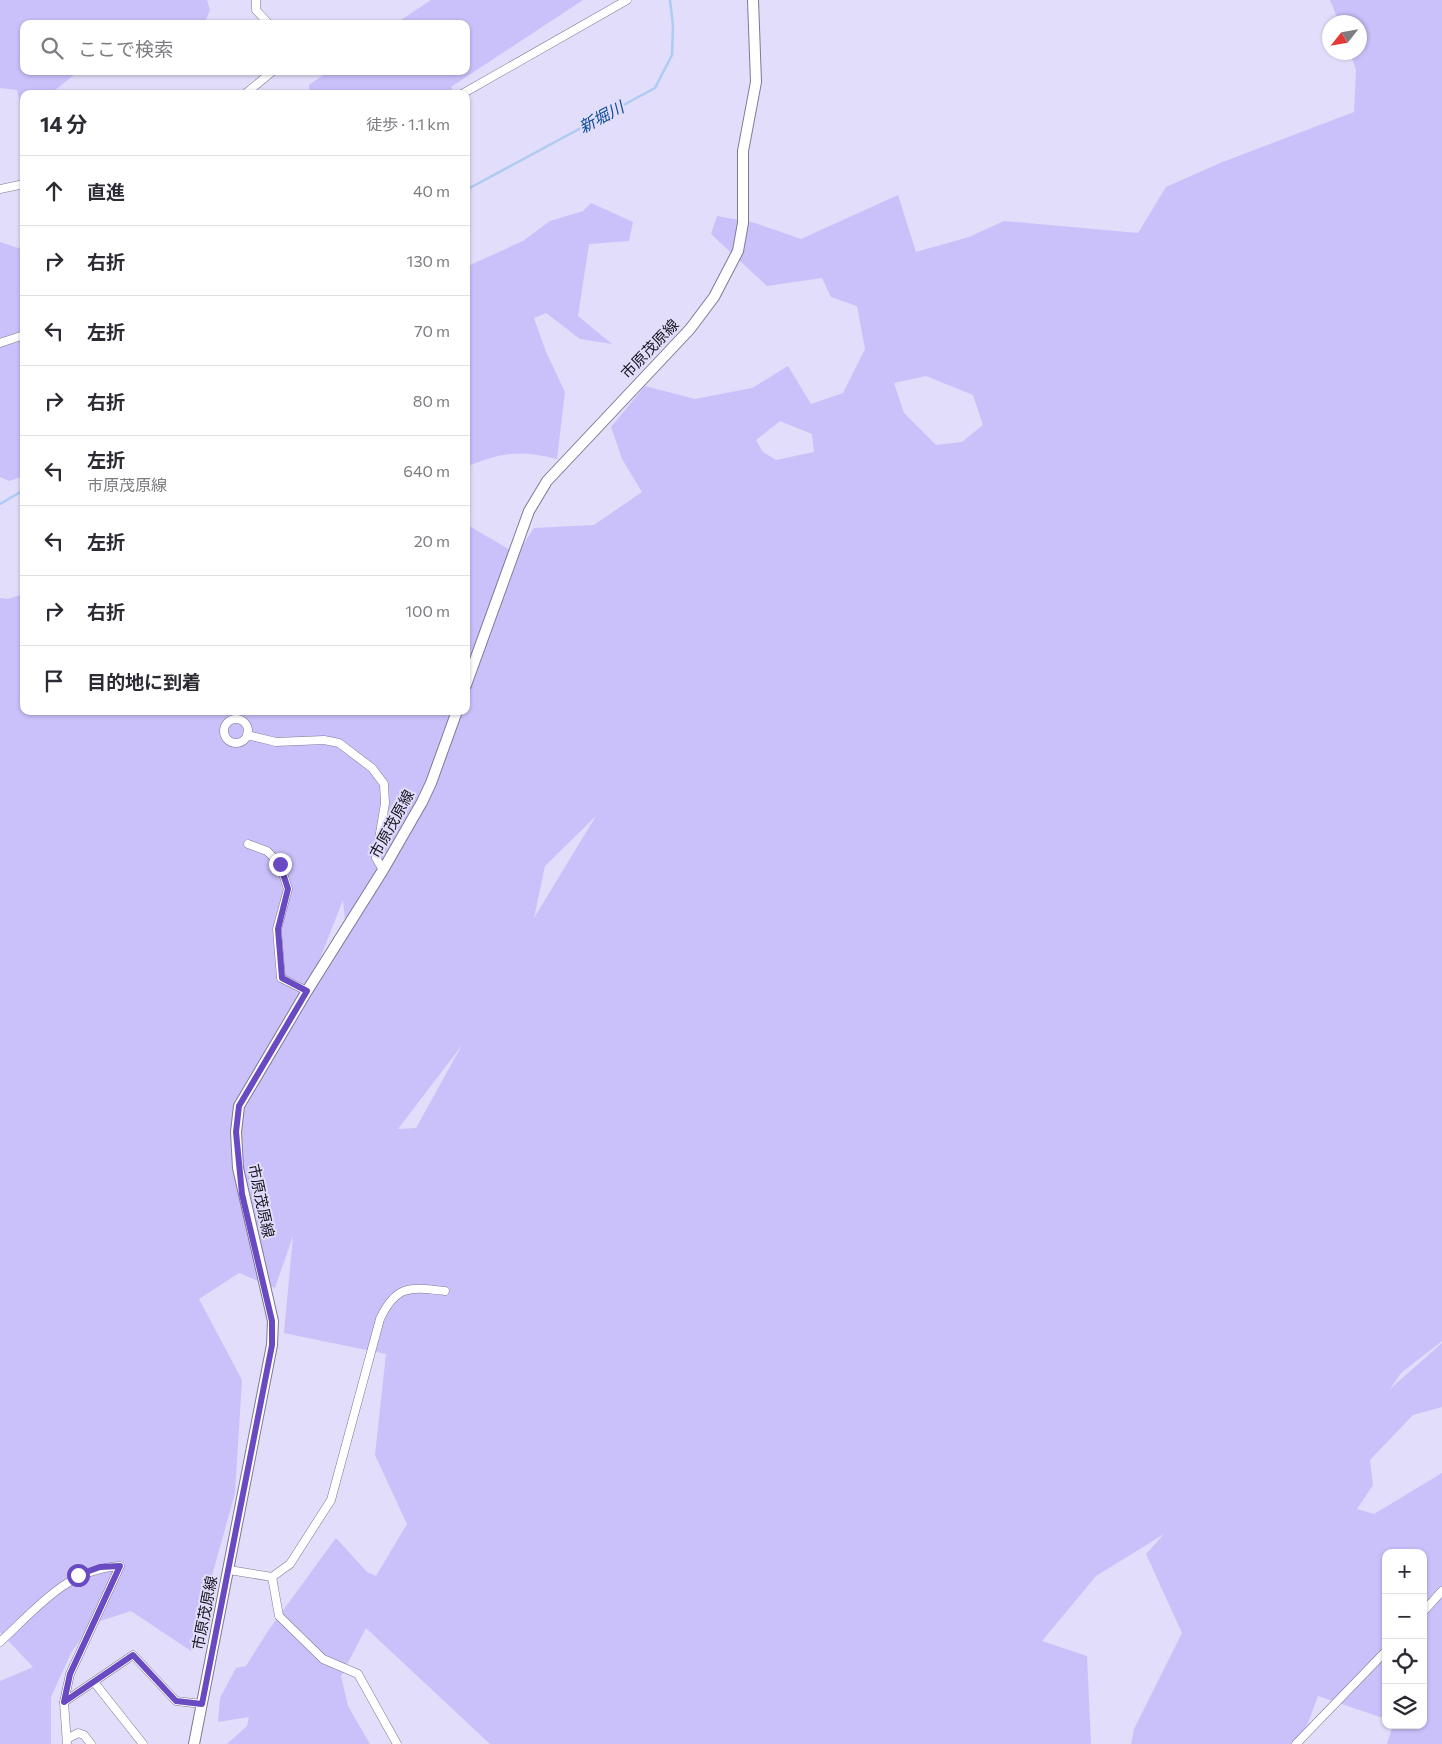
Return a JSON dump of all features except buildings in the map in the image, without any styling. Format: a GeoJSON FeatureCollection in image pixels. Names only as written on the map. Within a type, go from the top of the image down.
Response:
{"type":"FeatureCollection","features":[{"type":"Feature","properties":{"kind":"main road","name":"市原茂原線"},"geometry":{"type":"LineString","coordinates":[[470,674],[529,511],[539,492],[690,329],[714,297],[738,250],[743,223],[743,151],[756,82],[753,0]]}},
{"type":"Feature","properties":{"kind":"main road","name":"市原茂原線"},"geometry":{"type":"LineString","coordinates":[[194,1744],[272,1345],[272,1321],[242,1194],[238,1168],[236,1132],[239,1106],[307,991],[383,870],[431,783],[456,715]]}},
{"type":"Feature","properties":{"kind":"street"},"geometry":{"type":"LineString","coordinates":[[256,0],[256,10],[265,20]]}},
{"type":"Feature","properties":{"kind":"street"},"geometry":{"type":"LineString","coordinates":[[469,90],[627,0]]}},
{"type":"Feature","properties":{"kind":"street"},"geometry":{"type":"LineString","coordinates":[[250,90],[268,75]]}},
{"type":"Feature","properties":{"kind":"street"},"geometry":{"type":"LineString","coordinates":[[0,189],[20,185]]}},
{"type":"Feature","properties":{"kind":"street"},"geometry":{"type":"LineString","coordinates":[[0,343],[20,336]]}},
{"type":"Feature","properties":{"kind":"street"},"geometry":{"type":"LineString","coordinates":[[247,735],[276,742],[324,740],[339,743],[372,768],[384,784],[385,803],[376,858],[383,870]]}},
{"type":"Feature","properties":{"kind":"street"},"geometry":{"type":"LineString","coordinates":[[248,844],[267,851],[280,864],[288,889],[278,929],[282,978],[307,991]]}},
{"type":"Feature","properties":{"kind":"street"},"geometry":{"type":"LineString","coordinates":[[229,1570],[272,1577],[290,1564],[331,1500],[380,1319],[386,1306],[402,1290],[412,1287],[445,1291]]}},
{"type":"Feature","properties":{"kind":"street"},"geometry":{"type":"LineString","coordinates":[[0,1642],[57,1589],[78,1575],[100,1567],[120,1566],[70,1674],[64,1702],[67,1742]]}},
{"type":"Feature","properties":{"kind":"street"},"geometry":{"type":"LineString","coordinates":[[272,1577],[279,1616],[323,1659],[358,1674],[396,1744]]}},
{"type":"Feature","properties":{"kind":"street"},"geometry":{"type":"LineString","coordinates":[[1427,1608],[1442,1591]]}},
{"type":"Feature","properties":{"kind":"street"},"geometry":{"type":"LineString","coordinates":[[64,1702],[133,1655],[176,1701],[202,1704]]}},
{"type":"Feature","properties":{"kind":"street"},"geometry":{"type":"LineString","coordinates":[[1296,1744],[1382,1655]]}},
{"type":"Feature","properties":{"kind":"street"},"geometry":{"type":"LineString","coordinates":[[94,1682],[143,1744]]}},
{"type":"Feature","properties":{"kind":"street"},"geometry":{"type":"LineString","coordinates":[[67,1742],[78,1733],[84,1735],[91,1744]]}},
{"type":"Feature","properties":{"kind":"shaded area"},"geometry":{"type":"Polygon","coordinates":[[[0,0],[207,0],[210,10],[206,20],[20,20],[20,75],[74,75],[55,90],[20,90],[20,103],[17,90],[0,88],[0,0]]]}},
{"type":"Feature","properties":{"kind":"shaded area"},"geometry":{"type":"Polygon","coordinates":[[[431,0],[583,0],[470,74],[470,20],[401,20],[431,0]]]}},
{"type":"Feature","properties":{"kind":"shaded area"},"geometry":{"type":"Polygon","coordinates":[[[1330,0],[1442,0],[1442,1341],[1401,1373],[1390,1389],[1442,1343],[1442,1407],[1413,1415],[1370,1460],[1373,1485],[1357,1509],[1374,1514],[1442,1473],[1442,1744],[1387,1744],[1392,1729],[1427,1729],[1427,1549],[1382,1549],[1382,1718],[1318,1696],[1300,1744],[1131,1744],[1134,1729],[1182,1633],[1146,1554],[1164,1534],[1096,1576],[1042,1641],[1087,1656],[1091,1744],[490,1744],[366,1628],[341,1676],[348,1706],[370,1744],[227,1744],[247,1726],[249,1717],[218,1722],[220,1698],[236,1668],[246,1666],[268,1631],[336,1538],[367,1572],[376,1576],[407,1524],[375,1455],[386,1354],[284,1333],[293,1236],[275,1288],[239,1273],[199,1299],[242,1380],[235,1493],[191,1651],[131,1611],[91,1624],[71,1653],[51,1697],[51,1744],[0,1744],[0,1681],[33,1667],[0,1632],[0,598],[8,599],[20,595],[20,715],[470,715],[470,526],[517,554],[534,528],[594,525],[642,492],[622,459],[611,427],[645,386],[695,399],[752,388],[788,366],[811,404],[843,393],[865,349],[857,306],[831,297],[822,278],[767,286],[711,234],[717,216],[755,223],[801,239],[898,195],[916,252],[969,237],[1004,221],[1138,233],[1166,187],[1220,163],[1354,112],[1356,70],[1352,60],[1367,60],[1367,15],[1336,15],[1330,0]],[[926,376],[894,383],[904,413],[936,445],[962,442],[983,425],[973,395],[926,376]],[[780,421],[756,440],[763,452],[776,460],[814,452],[812,434],[780,421]],[[596,816],[545,866],[534,918],[596,816]],[[343,900],[312,979],[345,921],[343,900]],[[462,1045],[398,1129],[416,1128],[462,1045]]]}},
{"type":"Feature","properties":{"kind":"shaded area"},"geometry":{"type":"Polygon","coordinates":[[[323,75],[469,75],[451,87],[452,90],[310,90],[309,85],[323,75]]]}},
{"type":"Feature","properties":{"kind":"shaded area"},"geometry":{"type":"Polygon","coordinates":[[[591,203],[633,222],[629,241],[589,244],[578,316],[612,344],[580,339],[546,313],[534,318],[546,352],[565,392],[557,459],[532,454],[511,454],[490,458],[470,466],[470,265],[523,241],[550,221],[583,211],[591,203]]]}},
{"type":"Feature","properties":{"kind":"shaded area"},"geometry":{"type":"Polygon","coordinates":[[[0,242],[20,249],[20,477],[9,481],[0,477],[0,242]]]}},
{"type":"Feature","properties":{"kind":"waterway","name":"新堀川"},"geometry":{"type":"LineString","coordinates":[[470,188],[655,88],[672,55],[673,26],[670,0]]}},
{"type":"Feature","properties":{"kind":"waterway","name":"新堀川"},"geometry":{"type":"LineString","coordinates":[[0,504],[20,492]]}},
{"type":"Feature","properties":{"kind":"route"},"geometry":{"type":"LineString","coordinates":[[78,1575],[100,1567],[120,1566],[70,1674],[64,1702],[74,1697],[128,1656],[133,1655],[176,1701],[202,1704],[272,1345],[272,1321],[269,1300],[242,1194],[238,1168],[236,1132],[239,1106],[307,991],[282,978],[278,929],[288,889],[280,864]]}}]}
